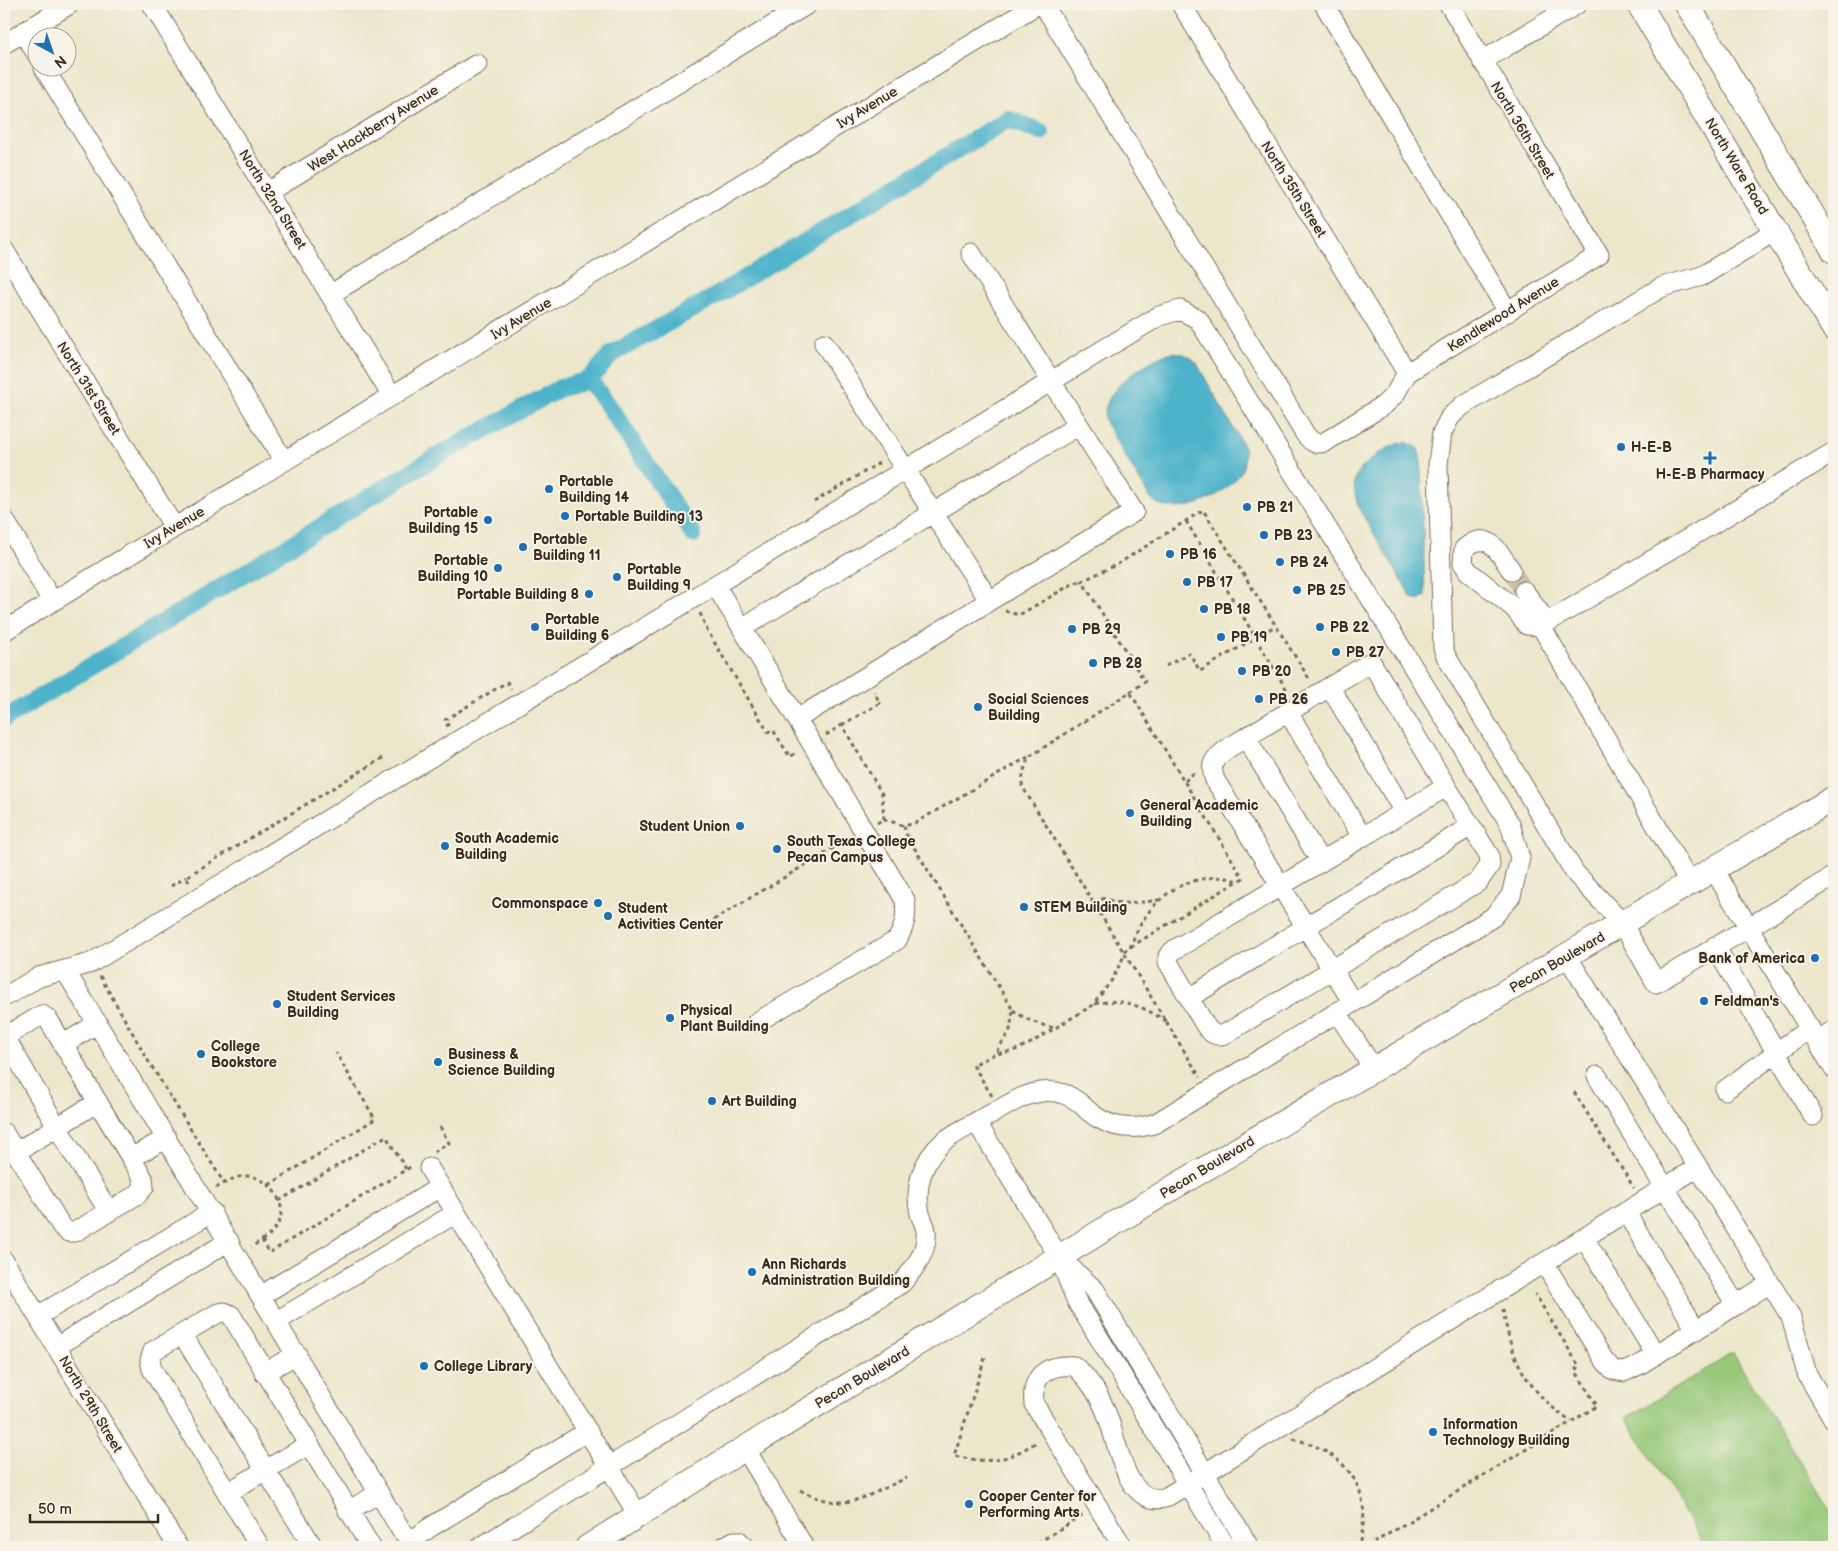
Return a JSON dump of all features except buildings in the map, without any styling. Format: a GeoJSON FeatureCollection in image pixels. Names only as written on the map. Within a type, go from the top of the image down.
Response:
{"type":"FeatureCollection","features":[{"type":"Feature","properties":{"kind":"main road","name":"North Ware Road"},"geometry":{"type":"LineString","coordinates":[[1639,4],[1834,329]]}},
{"type":"Feature","properties":{"kind":"main road"},"geometry":{"type":"LineString","coordinates":[[1687,4],[1834,251]]}},
{"type":"Feature","properties":{"kind":"main road","name":"Pecan Boulevard"},"geometry":{"type":"LineString","coordinates":[[588,1547],[745,1448],[1373,1068],[1622,924],[1834,798]]}},
{"type":"Feature","properties":{"kind":"street"},"geometry":{"type":"LineString","coordinates":[[4,44],[70,4]]}},
{"type":"Feature","properties":{"kind":"street","name":"North 32nd Street"},"geometry":{"type":"LineString","coordinates":[[152,4],[392,396]]}},
{"type":"Feature","properties":{"kind":"street"},"geometry":{"type":"LineString","coordinates":[[331,294],[808,4]]}},
{"type":"Feature","properties":{"kind":"street","name":"Ivy Avenue"},"geometry":{"type":"LineString","coordinates":[[4,630],[1038,4]]}},
{"type":"Feature","properties":{"kind":"street"},"geometry":{"type":"LineString","coordinates":[[1043,4],[1310,440],[1318,444],[1325,442],[1376,410],[1395,394],[1408,373]]}},
{"type":"Feature","properties":{"kind":"street","name":"North 35th Street"},"geometry":{"type":"LineString","coordinates":[[1181,4],[1408,373]]}},
{"type":"Feature","properties":{"kind":"street"},"geometry":{"type":"LineString","coordinates":[[1324,4],[1508,312]]}},
{"type":"Feature","properties":{"kind":"street","name":"North 36th Street"},"geometry":{"type":"LineString","coordinates":[[1449,4],[1599,256]]}},
{"type":"Feature","properties":{"kind":"street"},"geometry":{"type":"LineString","coordinates":[[1482,61],[1577,4]]}},
{"type":"Feature","properties":{"kind":"street"},"geometry":{"type":"LineString","coordinates":[[23,32],[28,40]]}},
{"type":"Feature","properties":{"kind":"street","name":"West Hackberry Avenue"},"geometry":{"type":"LineString","coordinates":[[268,192],[477,64]]}},
{"type":"Feature","properties":{"kind":"street"},"geometry":{"type":"LineString","coordinates":[[50,78],[284,461]]}},
{"type":"Feature","properties":{"kind":"street"},"geometry":{"type":"LineString","coordinates":[[1775,231],[1702,276],[1662,287],[1462,406],[1450,418],[1442,433],[1438,464],[1443,648],[1446,656],[1576,872],[1622,924],[1656,983],[1748,926],[1834,877]]}},
{"type":"Feature","properties":{"kind":"street","name":"North 31st Street"},"geometry":{"type":"LineString","coordinates":[[4,250],[174,527]]}},
{"type":"Feature","properties":{"kind":"street"},"geometry":{"type":"LineString","coordinates":[[797,718],[993,607],[1134,512],[971,254]]}},
{"type":"Feature","properties":{"kind":"street","name":"Kendlewood Avenue"},"geometry":{"type":"LineString","coordinates":[[1408,373],[1599,256]]}},
{"type":"Feature","properties":{"kind":"street"},"geometry":{"type":"LineString","coordinates":[[4,997],[39,977],[91,963],[1159,316],[1180,310],[1198,319],[1510,824],[1520,858],[1511,896],[1493,917],[1156,1123],[1139,1129],[1111,1123],[1097,1118],[1075,1100],[1058,1093],[1044,1091],[1025,1095],[944,1142],[930,1157],[920,1174],[918,1197],[920,1214],[926,1233],[916,1266],[902,1283],[481,1547]]}},
{"type":"Feature","properties":{"kind":"street"},"geometry":{"type":"LineString","coordinates":[[824,343],[993,607]]}},
{"type":"Feature","properties":{"kind":"street"},"geometry":{"type":"LineString","coordinates":[[742,628],[1079,425]]}},
{"type":"Feature","properties":{"kind":"street"},"geometry":{"type":"LineString","coordinates":[[1511,570],[1495,546],[1488,542],[1480,540],[1472,542],[1464,549],[1463,563],[1468,571],[1514,608],[1527,625],[1544,625],[1834,452]]}},
{"type":"Feature","properties":{"kind":"street"},"geometry":{"type":"LineString","coordinates":[[4,519],[52,601]]}},
{"type":"Feature","properties":{"kind":"street"},"geometry":{"type":"LineString","coordinates":[[715,585],[797,718],[905,900],[907,914],[904,928],[897,940],[758,1022]]}},
{"type":"Feature","properties":{"kind":"street"},"geometry":{"type":"LineString","coordinates":[[1524,591],[1690,884]]}},
{"type":"Feature","properties":{"kind":"street"},"geometry":{"type":"LineString","coordinates":[[1373,1068],[1345,1008],[1333,970],[1215,780],[1211,770],[1213,761],[1218,756],[1246,738],[1289,704],[1321,685],[1371,662],[1400,645]]}},
{"type":"Feature","properties":{"kind":"street"},"geometry":{"type":"LineString","coordinates":[[1371,662],[1489,855],[1490,865],[1478,882],[1333,970],[1224,1034],[1217,1036],[1211,1034],[1168,962],[1168,956],[1174,950],[1446,786]]}},
{"type":"Feature","properties":{"kind":"street"},"geometry":{"type":"LineString","coordinates":[[1321,685],[1404,812]]}},
{"type":"Feature","properties":{"kind":"street"},"geometry":{"type":"LineString","coordinates":[[1289,704],[1362,837]]}},
{"type":"Feature","properties":{"kind":"street"},"geometry":{"type":"LineString","coordinates":[[1246,738],[1320,862]]}},
{"type":"Feature","properties":{"kind":"street"},"geometry":{"type":"LineString","coordinates":[[1189,998],[1471,826]]}},
{"type":"Feature","properties":{"kind":"street"},"geometry":{"type":"LineString","coordinates":[[1714,870],[1834,1069]]}},
{"type":"Feature","properties":{"kind":"street"},"geometry":{"type":"LineString","coordinates":[[1715,946],[1813,1116]]}},
{"type":"Feature","properties":{"kind":"street"},"geometry":{"type":"LineString","coordinates":[[1567,956],[1792,1317],[1807,1374],[1834,1420]]}},
{"type":"Feature","properties":{"kind":"street"},"geometry":{"type":"LineString","coordinates":[[65,970],[234,1248],[401,1530],[415,1544],[429,1528],[588,1431]]}},
{"type":"Feature","properties":{"kind":"street"},"geometry":{"type":"LineString","coordinates":[[4,1132],[62,1227],[68,1232],[75,1232],[138,1194],[144,1188],[143,1178],[64,1044],[48,1019],[42,1015],[4,1037],[108,1212]]}},
{"type":"Feature","properties":{"kind":"street"},"geometry":{"type":"LineString","coordinates":[[64,1044],[98,1023]]}},
{"type":"Feature","properties":{"kind":"street"},"geometry":{"type":"LineString","coordinates":[[1725,1090],[1776,1052],[1814,1034],[1834,1030]]}},
{"type":"Feature","properties":{"kind":"street"},"geometry":{"type":"LineString","coordinates":[[1597,1076],[1736,1305]]}},
{"type":"Feature","properties":{"kind":"street"},"geometry":{"type":"LineString","coordinates":[[16,1152],[98,1102]]}},
{"type":"Feature","properties":{"kind":"street"},"geometry":{"type":"LineString","coordinates":[[977,1123],[1059,1257],[1095,1290],[1196,1479],[1226,1547]]}},
{"type":"Feature","properties":{"kind":"street"},"geometry":{"type":"LineString","coordinates":[[131,1158],[167,1138]]}},
{"type":"Feature","properties":{"kind":"street"},"geometry":{"type":"LineString","coordinates":[[423,1163],[456,1213],[638,1515]]}},
{"type":"Feature","properties":{"kind":"street"},"geometry":{"type":"LineString","coordinates":[[1123,1547],[1034,1404],[1035,1382],[1040,1375],[1052,1367],[1074,1366],[1082,1372],[1106,1411],[1127,1476],[1133,1486],[1143,1495],[1155,1500],[1165,1498],[1698,1167]]}},
{"type":"Feature","properties":{"kind":"street"},"geometry":{"type":"LineString","coordinates":[[262,1295],[440,1187]]}},
{"type":"Feature","properties":{"kind":"street"},"geometry":{"type":"LineString","coordinates":[[38,1316],[207,1204]]}},
{"type":"Feature","properties":{"kind":"street"},"geometry":{"type":"LineString","coordinates":[[1626,1212],[1696,1330]]}},
{"type":"Feature","properties":{"kind":"street"},"geometry":{"type":"LineString","coordinates":[[277,1321],[456,1213]]}},
{"type":"Feature","properties":{"kind":"street"},"geometry":{"type":"LineString","coordinates":[[1584,1238],[1656,1355]]}},
{"type":"Feature","properties":{"kind":"street"},"geometry":{"type":"LineString","coordinates":[[56,1347],[234,1248]]}},
{"type":"Feature","properties":{"kind":"street","name":"North 29th Street"},"geometry":{"type":"LineString","coordinates":[[4,1260],[178,1547]]}},
{"type":"Feature","properties":{"kind":"street"},"geometry":{"type":"LineString","coordinates":[[1544,1263],[1604,1360],[1614,1370],[1624,1372],[1656,1355],[1770,1283]]}},
{"type":"Feature","properties":{"kind":"street"},"geometry":{"type":"LineString","coordinates":[[260,1547],[152,1368],[150,1360],[153,1351],[218,1313],[224,1312],[230,1315],[371,1547]]}},
{"type":"Feature","properties":{"kind":"street"},"geometry":{"type":"LineString","coordinates":[[182,1334],[313,1547]]}},
{"type":"Feature","properties":{"kind":"street"},"geometry":{"type":"LineString","coordinates":[[264,1373],[297,1354]]}},
{"type":"Feature","properties":{"kind":"street"},"geometry":{"type":"LineString","coordinates":[[227,1493],[308,1445]]}},
{"type":"Feature","properties":{"kind":"street"},"geometry":{"type":"LineString","coordinates":[[745,1448],[804,1547]]}},
{"type":"Feature","properties":{"kind":"street"},"geometry":{"type":"LineString","coordinates":[[1196,1479],[1249,1547]]}},
{"type":"Feature","properties":{"kind":"street"},"geometry":{"type":"LineString","coordinates":[[348,1510],[379,1492]]}},
{"type":"Feature","properties":{"kind":"street"},"geometry":{"type":"LineString","coordinates":[[723,1547],[734,1541],[740,1541],[745,1547]]}},
{"type":"Feature","properties":{"kind":"path"},"geometry":{"type":"LineString","coordinates":[[993,607],[1019,615],[1074,583],[1118,564],[1203,510],[1275,626],[1321,685]]}},
{"type":"Feature","properties":{"kind":"path"},"geometry":{"type":"LineString","coordinates":[[1186,521],[1255,637],[1289,704]]}},
{"type":"Feature","properties":{"kind":"path"},"geometry":{"type":"LineString","coordinates":[[1082,581],[1146,682],[1029,757],[1023,773],[1022,786],[1201,1077]]}},
{"type":"Feature","properties":{"kind":"path"},"geometry":{"type":"LineString","coordinates":[[700,614],[707,630],[768,732],[773,730],[790,757],[880,703],[873,690]]}},
{"type":"Feature","properties":{"kind":"path"},"geometry":{"type":"LineString","coordinates":[[1166,666],[1189,653],[1200,672],[1275,626]]}},
{"type":"Feature","properties":{"kind":"path"},"geometry":{"type":"LineString","coordinates":[[1093,1005],[1112,980],[1124,952],[1243,878],[1130,692]]}},
{"type":"Feature","properties":{"kind":"path"},"geometry":{"type":"LineString","coordinates":[[842,725],[882,794],[884,819]]}},
{"type":"Feature","properties":{"kind":"path"},"geometry":{"type":"LineString","coordinates":[[171,886],[386,756]]}},
{"type":"Feature","properties":{"kind":"path"},"geometry":{"type":"LineString","coordinates":[[904,826],[906,834],[1013,1010],[1023,1018],[1040,1025],[1056,1028]]}},
{"type":"Feature","properties":{"kind":"path"},"geometry":{"type":"LineString","coordinates":[[182,887],[189,882],[186,877]]}},
{"type":"Feature","properties":{"kind":"path"},"geometry":{"type":"LineString","coordinates":[[1130,948],[1142,921],[1168,892],[1195,881],[1222,877],[1237,881]]}},
{"type":"Feature","properties":{"kind":"path"},"geometry":{"type":"LineString","coordinates":[[1094,903],[1105,898],[1112,902],[1136,903],[1160,899]]}},
{"type":"Feature","properties":{"kind":"path"},"geometry":{"type":"LineString","coordinates":[[91,963],[149,1062],[224,1183]]}},
{"type":"Feature","properties":{"kind":"path"},"geometry":{"type":"LineString","coordinates":[[992,1097],[973,1065],[995,1054],[1013,1051],[1093,1005],[1107,1001],[1126,1001],[1166,1021]]}},
{"type":"Feature","properties":{"kind":"path"},"geometry":{"type":"LineString","coordinates":[[995,1054],[1010,1030],[1013,1010]]}},
{"type":"Feature","properties":{"kind":"path"},"geometry":{"type":"LineString","coordinates":[[269,1185],[375,1119],[336,1053]]}},
{"type":"Feature","properties":{"kind":"path"},"geometry":{"type":"LineString","coordinates":[[1574,1092],[1642,1202]]}},
{"type":"Feature","properties":{"kind":"path"},"geometry":{"type":"LineString","coordinates":[[262,1240],[269,1253],[406,1169],[423,1163],[449,1143],[439,1125]]}},
{"type":"Feature","properties":{"kind":"path"},"geometry":{"type":"LineString","coordinates":[[279,1201],[386,1136],[406,1169]]}},
{"type":"Feature","properties":{"kind":"path"},"geometry":{"type":"LineString","coordinates":[[207,1204],[224,1183],[247,1176],[259,1179],[269,1185],[279,1201],[278,1223],[262,1240],[234,1248]]}},
{"type":"Feature","properties":{"kind":"path"},"geometry":{"type":"LineString","coordinates":[[1367,1547],[1597,1406],[1575,1370],[1579,1366],[1535,1294]]}},
{"type":"Feature","properties":{"kind":"path"},"geometry":{"type":"LineString","coordinates":[[1502,1306],[1511,1347],[1524,1378],[1550,1406],[1571,1422]]}},
{"type":"Feature","properties":{"kind":"path"},"geometry":{"type":"LineString","coordinates":[[985,1358],[954,1456],[979,1461],[1001,1460],[1037,1442]]}},
{"type":"Feature","properties":{"kind":"path"},"geometry":{"type":"LineString","coordinates":[[1287,1437],[1315,1445],[1336,1457],[1355,1480],[1362,1495],[1364,1520],[1358,1547]]}},
{"type":"Feature","properties":{"kind":"path"},"geometry":{"type":"LineString","coordinates":[[800,1490],[816,1498],[846,1502],[878,1493],[907,1478]]}},
{"type":"Feature","properties":{"kind":"path"},"geometry":{"type":"LineString","coordinates":[[1031,1547],[1083,1515]]}},
{"type":"Feature","properties":{"kind":"green space"},"geometry":{"type":"Polygon","coordinates":[[[1733,1353],[1834,1517],[1834,1547],[1706,1547],[1626,1418],[1733,1353]]]}},
{"type":"Feature","properties":{"kind":"water"},"geometry":{"type":"Polygon","coordinates":[[[1169,353],[1184,354],[1196,362],[1244,447],[1242,470],[1225,489],[1200,503],[1173,508],[1161,505],[1150,498],[1104,420],[1105,408],[1117,388],[1136,371],[1169,353]]]}},
{"type":"Feature","properties":{"kind":"water"},"geometry":{"type":"Polygon","coordinates":[[[1406,442],[1418,448],[1421,461],[1425,596],[1418,600],[1412,598],[1358,507],[1354,482],[1358,473],[1369,461],[1392,446],[1406,442]]]}},
{"type":"Feature","properties":{"kind":"waterway"},"geometry":{"type":"LineString","coordinates":[[693,534],[608,405],[589,380],[612,354],[716,296],[1008,119],[1041,132]]}},
{"type":"Feature","properties":{"kind":"waterway"},"geometry":{"type":"LineString","coordinates":[[4,719],[436,457],[560,388],[589,380]]}},
{"type":"Feature","properties":{"kind":"tunnel"},"geometry":{"type":"LineString","coordinates":[[1511,570],[1524,591]]}},
{"type":"Feature","properties":{"kind":"place","name":"H-E-B"},"geometry":{"type":"Point","coordinates":[1621,447]}},
{"type":"Feature","properties":{"kind":"place","name":"H-E-B Pharmacy"},"geometry":{"type":"Point","coordinates":[1710,458]}},
{"type":"Feature","properties":{"kind":"place","name":"Portable Building 14"},"geometry":{"type":"Point","coordinates":[549,489]}},
{"type":"Feature","properties":{"kind":"place","name":"PB 21"},"geometry":{"type":"Point","coordinates":[1247,507]}},
{"type":"Feature","properties":{"kind":"place","name":"Portable Building 13"},"geometry":{"type":"Point","coordinates":[565,516]}},
{"type":"Feature","properties":{"kind":"place","name":"Portable Building 15"},"geometry":{"type":"Point","coordinates":[488,520]}},
{"type":"Feature","properties":{"kind":"place","name":"PB 23"},"geometry":{"type":"Point","coordinates":[1264,535]}},
{"type":"Feature","properties":{"kind":"place","name":"Portable Building 11"},"geometry":{"type":"Point","coordinates":[523,547]}},
{"type":"Feature","properties":{"kind":"place","name":"PB 16"},"geometry":{"type":"Point","coordinates":[1170,554]}},
{"type":"Feature","properties":{"kind":"place","name":"PB 24"},"geometry":{"type":"Point","coordinates":[1280,562]}},
{"type":"Feature","properties":{"kind":"place","name":"Portable Building 10"},"geometry":{"type":"Point","coordinates":[498,568]}},
{"type":"Feature","properties":{"kind":"place","name":"Portable Building 9"},"geometry":{"type":"Point","coordinates":[617,577]}},
{"type":"Feature","properties":{"kind":"place","name":"PB 17"},"geometry":{"type":"Point","coordinates":[1187,582]}},
{"type":"Feature","properties":{"kind":"place","name":"PB 25"},"geometry":{"type":"Point","coordinates":[1297,590]}},
{"type":"Feature","properties":{"kind":"place","name":"Portable Building 8"},"geometry":{"type":"Point","coordinates":[589,594]}},
{"type":"Feature","properties":{"kind":"place","name":"PB 18"},"geometry":{"type":"Point","coordinates":[1204,609]}},
{"type":"Feature","properties":{"kind":"place","name":"Portable Building 6"},"geometry":{"type":"Point","coordinates":[535,627]}},
{"type":"Feature","properties":{"kind":"place","name":"PB 22"},"geometry":{"type":"Point","coordinates":[1320,627]}},
{"type":"Feature","properties":{"kind":"place","name":"PB 29"},"geometry":{"type":"Point","coordinates":[1072,629]}},
{"type":"Feature","properties":{"kind":"place","name":"PB 19"},"geometry":{"type":"Point","coordinates":[1221,637]}},
{"type":"Feature","properties":{"kind":"place","name":"PB 27"},"geometry":{"type":"Point","coordinates":[1336,652]}},
{"type":"Feature","properties":{"kind":"place","name":"PB 28"},"geometry":{"type":"Point","coordinates":[1093,663]}},
{"type":"Feature","properties":{"kind":"place","name":"PB 20"},"geometry":{"type":"Point","coordinates":[1242,671]}},
{"type":"Feature","properties":{"kind":"place","name":"PB 26"},"geometry":{"type":"Point","coordinates":[1259,699]}},
{"type":"Feature","properties":{"kind":"place","name":"Social Sciences Building"},"geometry":{"type":"Point","coordinates":[978,707]}},
{"type":"Feature","properties":{"kind":"place","name":"General Academic Building"},"geometry":{"type":"Point","coordinates":[1130,813]}},
{"type":"Feature","properties":{"kind":"place","name":"Student Union"},"geometry":{"type":"Point","coordinates":[740,826]}},
{"type":"Feature","properties":{"kind":"place","name":"South Academic Building"},"geometry":{"type":"Point","coordinates":[445,846]}},
{"type":"Feature","properties":{"kind":"place","name":"South Texas College Pecan Campus"},"geometry":{"type":"Point","coordinates":[777,849]}},
{"type":"Feature","properties":{"kind":"place","name":"Commonspace"},"geometry":{"type":"Point","coordinates":[598,903]}},
{"type":"Feature","properties":{"kind":"place","name":"STEM Building"},"geometry":{"type":"Point","coordinates":[1024,907]}},
{"type":"Feature","properties":{"kind":"place","name":"Student Activities Center"},"geometry":{"type":"Point","coordinates":[608,916]}},
{"type":"Feature","properties":{"kind":"place","name":"Bank of America"},"geometry":{"type":"Point","coordinates":[1815,958]}},
{"type":"Feature","properties":{"kind":"place","name":"Feldman's"},"geometry":{"type":"Point","coordinates":[1704,1001]}},
{"type":"Feature","properties":{"kind":"place","name":"Student Services Building"},"geometry":{"type":"Point","coordinates":[277,1004]}},
{"type":"Feature","properties":{"kind":"place","name":"Physical Plant Building"},"geometry":{"type":"Point","coordinates":[670,1018]}},
{"type":"Feature","properties":{"kind":"place","name":"College Bookstore"},"geometry":{"type":"Point","coordinates":[201,1054]}},
{"type":"Feature","properties":{"kind":"place","name":"Business & Science Building"},"geometry":{"type":"Point","coordinates":[438,1062]}},
{"type":"Feature","properties":{"kind":"place","name":"Art Building"},"geometry":{"type":"Point","coordinates":[712,1101]}},
{"type":"Feature","properties":{"kind":"place","name":"Ann Richards Administration Building"},"geometry":{"type":"Point","coordinates":[752,1272]}},
{"type":"Feature","properties":{"kind":"place","name":"College Library"},"geometry":{"type":"Point","coordinates":[424,1366]}},
{"type":"Feature","properties":{"kind":"place","name":"Information Technology Building"},"geometry":{"type":"Point","coordinates":[1433,1432]}},
{"type":"Feature","properties":{"kind":"place","name":"Cooper Center for Performing Arts"},"geometry":{"type":"Point","coordinates":[969,1504]}}]}
